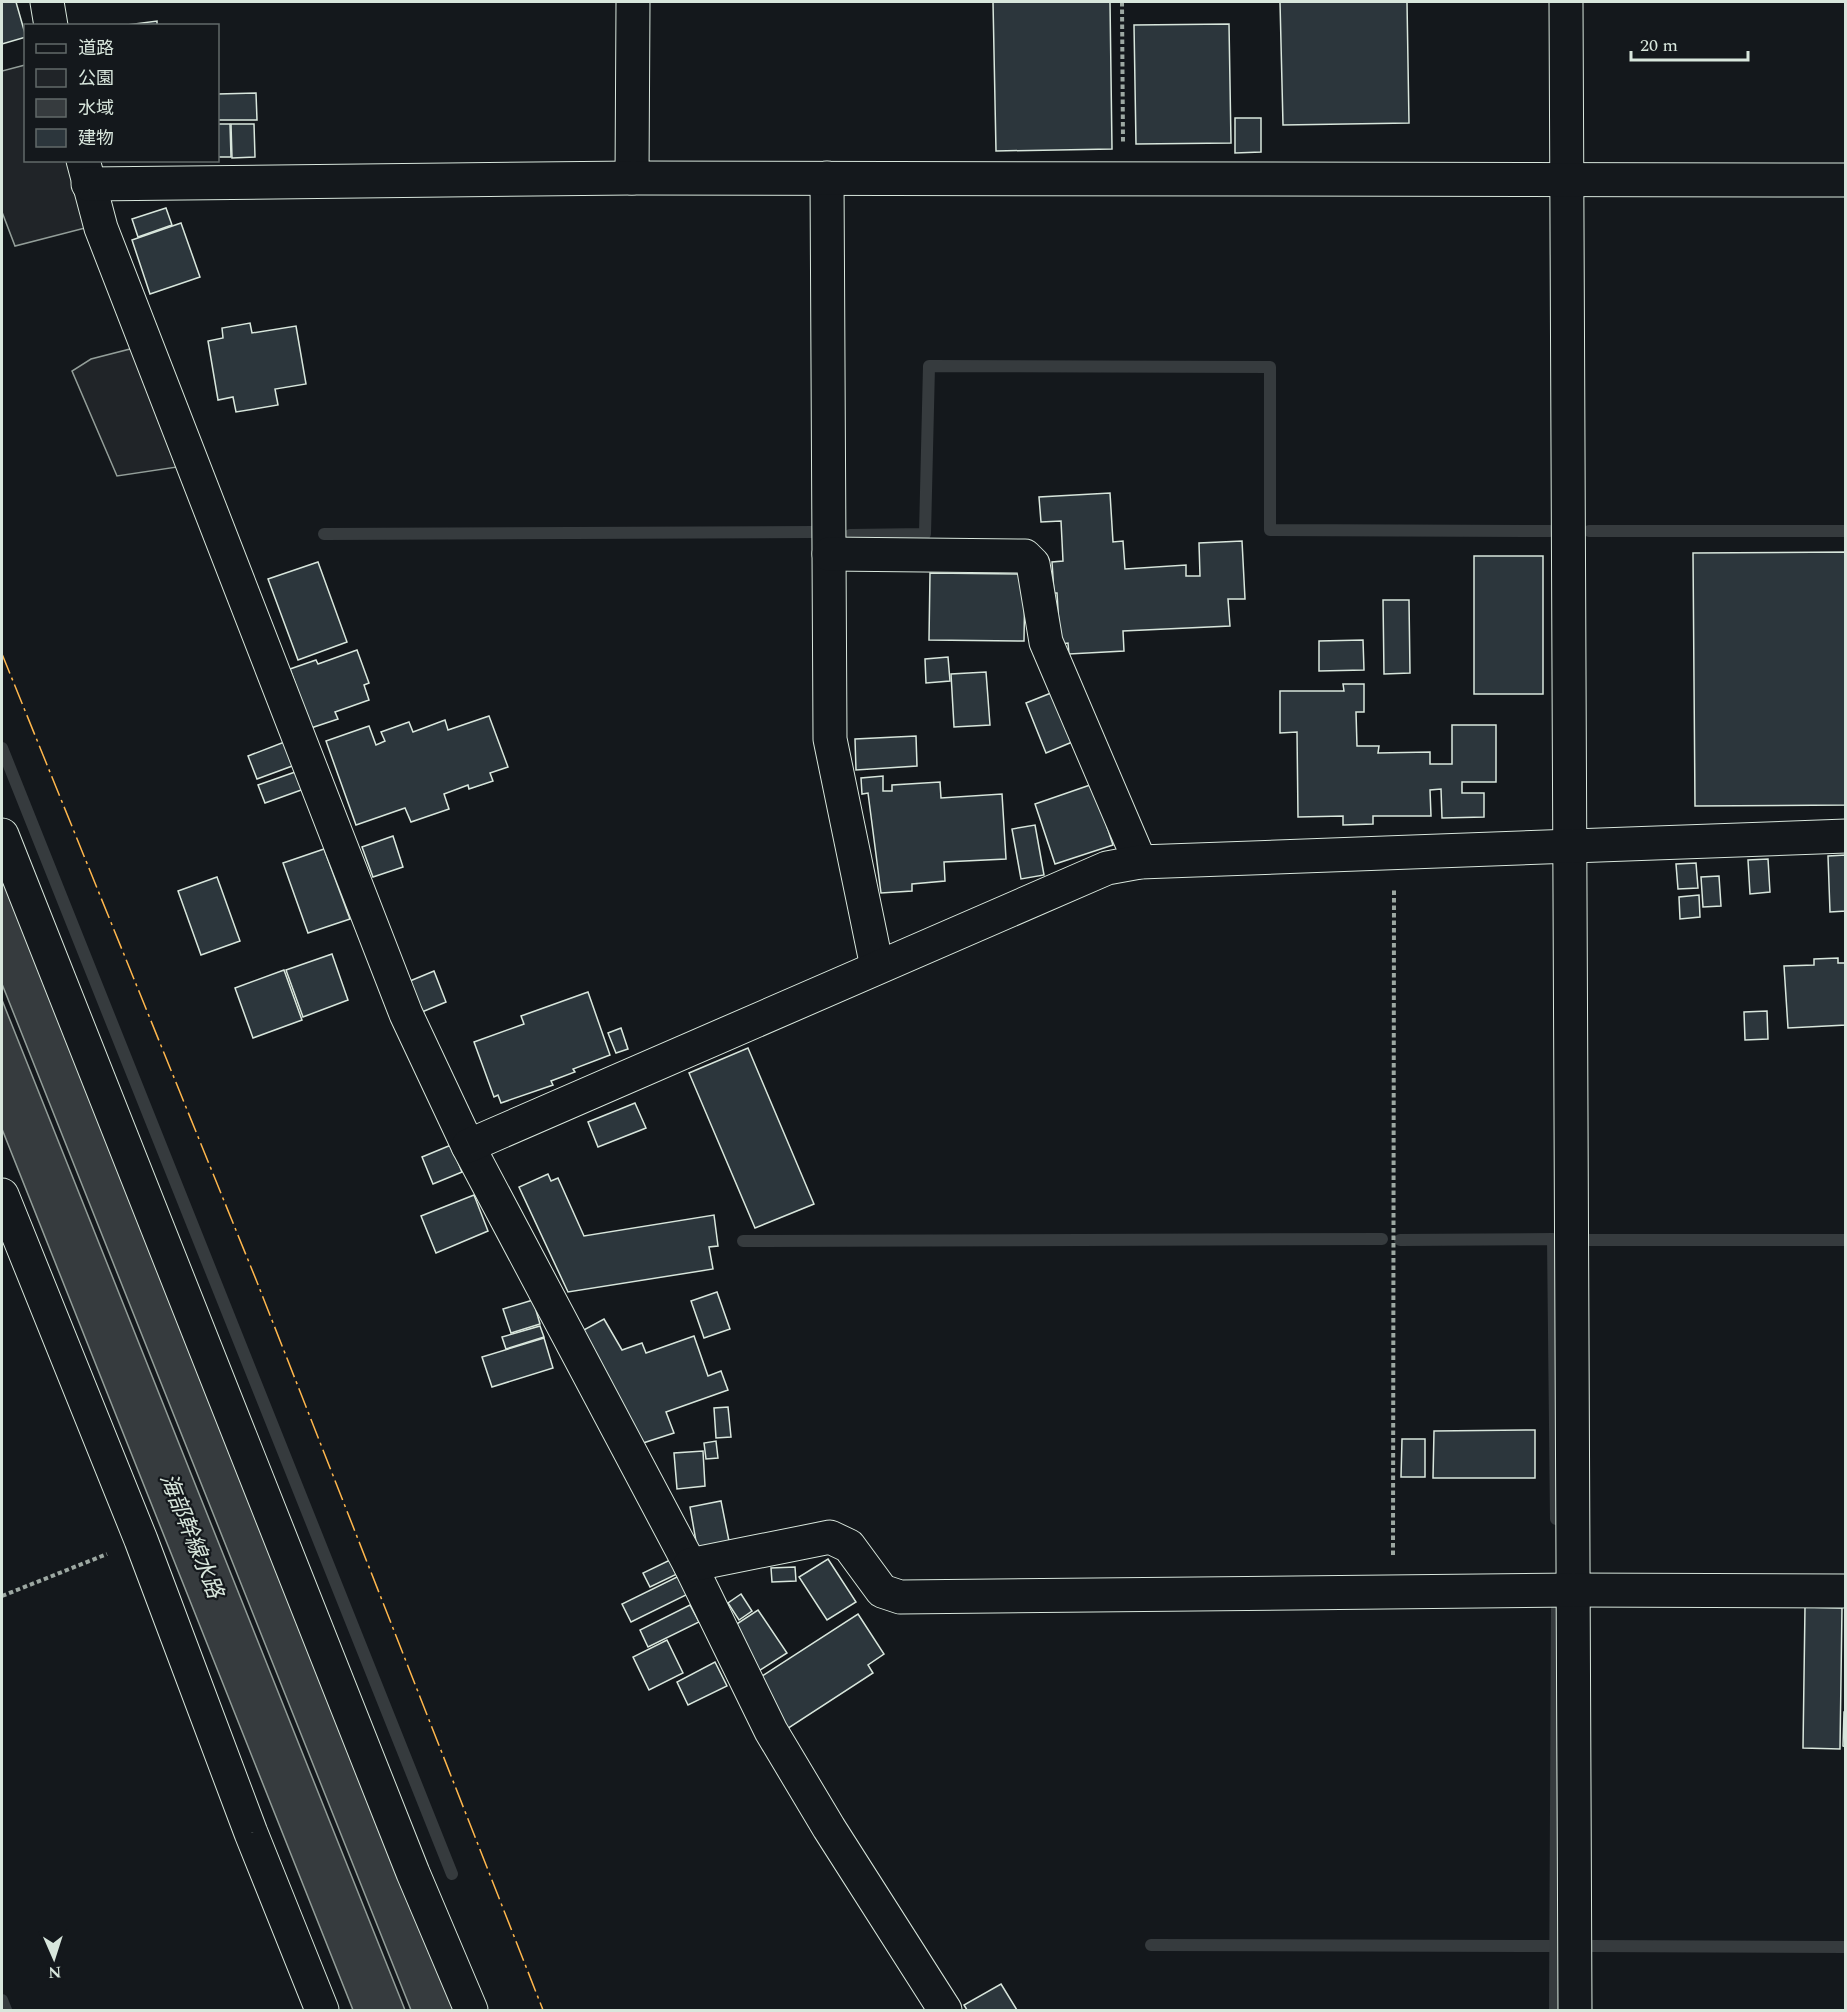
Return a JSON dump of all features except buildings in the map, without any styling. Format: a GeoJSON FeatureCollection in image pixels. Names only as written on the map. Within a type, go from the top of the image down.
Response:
{"type":"FeatureCollection","features":[{"type":"Feature","properties":{"kind":"street"},"geometry":{"type":"LineString","coordinates":[[47,2],[51,24]]}},
{"type":"Feature","properties":{"kind":"street"},"geometry":{"type":"LineString","coordinates":[[632,178],[633,2]]}},
{"type":"Feature","properties":{"kind":"street"},"geometry":{"type":"LineString","coordinates":[[1566,2],[1575,2010]]}},
{"type":"Feature","properties":{"kind":"street"},"geometry":{"type":"LineString","coordinates":[[945,2010],[829,1828],[771,1731],[690,1564],[468,1146],[406,1014],[100,228],[85,172],[632,178],[1845,180]]}},
{"type":"Feature","properties":{"kind":"street"},"geometry":{"type":"LineString","coordinates":[[827,178],[830,740],[877,967]]}},
{"type":"Feature","properties":{"kind":"street"},"geometry":{"type":"LineString","coordinates":[[829,554],[1025,556],[1033,564],[1046,642],[1140,862]]}},
{"type":"Feature","properties":{"kind":"street"},"geometry":{"type":"LineString","coordinates":[[2,835],[413,1873],[471,2010]]}},
{"type":"Feature","properties":{"kind":"street"},"geometry":{"type":"LineString","coordinates":[[468,1146],[1107,868],[1140,862],[1845,836]]}},
{"type":"Feature","properties":{"kind":"street"},"geometry":{"type":"LineString","coordinates":[[2,1195],[141,1540],[251,1833],[322,2010]]}},
{"type":"Feature","properties":{"kind":"street"},"geometry":{"type":"LineString","coordinates":[[690,1564],[830,1536],[849,1546],[882,1592],[900,1597],[1573,1590],[1845,1591]]}},
{"type":"Feature","properties":{"kind":"path"},"geometry":{"type":"LineString","coordinates":[[1122,2],[1123,179]]}},
{"type":"Feature","properties":{"kind":"path"},"geometry":{"type":"LineString","coordinates":[[1393,1592],[1394,854]]}},
{"type":"Feature","properties":{"kind":"path"},"geometry":{"type":"LineString","coordinates":[[2,1596],[141,1540]]}},
{"type":"Feature","properties":{"kind":"green space"},"geometry":{"type":"Polygon","coordinates":[[[24,65],[24,162],[71,162],[89,227],[15,246],[2,212],[2,71],[24,65]]]}},
{"type":"Feature","properties":{"kind":"green space"},"geometry":{"type":"Polygon","coordinates":[[[138,347],[184,466],[117,476],[72,371],[91,359],[138,347]]]}},
{"type":"Feature","properties":{"kind":"water"},"geometry":{"type":"Polygon","coordinates":[[[2,870],[457,2010],[411,2010],[2,984],[2,870]]]}},
{"type":"Feature","properties":{"kind":"water","name":"海部幹線水路"},"geometry":{"type":"Polygon","coordinates":[[[2,1000],[405,2010],[353,2010],[2,1129],[2,1000]]]}},
{"type":"Feature","properties":{"kind":"waterway"},"geometry":{"type":"LineString","coordinates":[[850,535],[925,534],[929,366],[1270,367],[1270,530],[1550,531]]}},
{"type":"Feature","properties":{"kind":"waterway"},"geometry":{"type":"LineString","coordinates":[[1589,531],[1846,531]]}},
{"type":"Feature","properties":{"kind":"waterway"},"geometry":{"type":"LineString","coordinates":[[324,534],[814,532]]}},
{"type":"Feature","properties":{"kind":"waterway"},"geometry":{"type":"LineString","coordinates":[[2,748],[452,1874]]}},
{"type":"Feature","properties":{"kind":"waterway"},"geometry":{"type":"LineString","coordinates":[[743,1241],[1382,1239]]}},
{"type":"Feature","properties":{"kind":"waterway"},"geometry":{"type":"LineString","coordinates":[[1400,1240],[1553,1239],[1556,1519]]}},
{"type":"Feature","properties":{"kind":"waterway"},"geometry":{"type":"LineString","coordinates":[[1587,1240],[1846,1240]]}},
{"type":"Feature","properties":{"kind":"waterway"},"geometry":{"type":"LineString","coordinates":[[1555,2010],[1557,1609]]}},
{"type":"Feature","properties":{"kind":"waterway"},"geometry":{"type":"LineString","coordinates":[[1151,1945],[1556,1946]]}},
{"type":"Feature","properties":{"kind":"waterway"},"geometry":{"type":"LineString","coordinates":[[1589,1946],[1846,1947]]}},
{"type":"Feature","properties":{"kind":"waterway"},"geometry":{"type":"LineString","coordinates":[[2,2000],[6,2010]]}},
{"type":"Feature","properties":{"kind":"power"},"geometry":{"type":"LineString","coordinates":[[2,654],[257,1282],[543,2010]]}}]}
